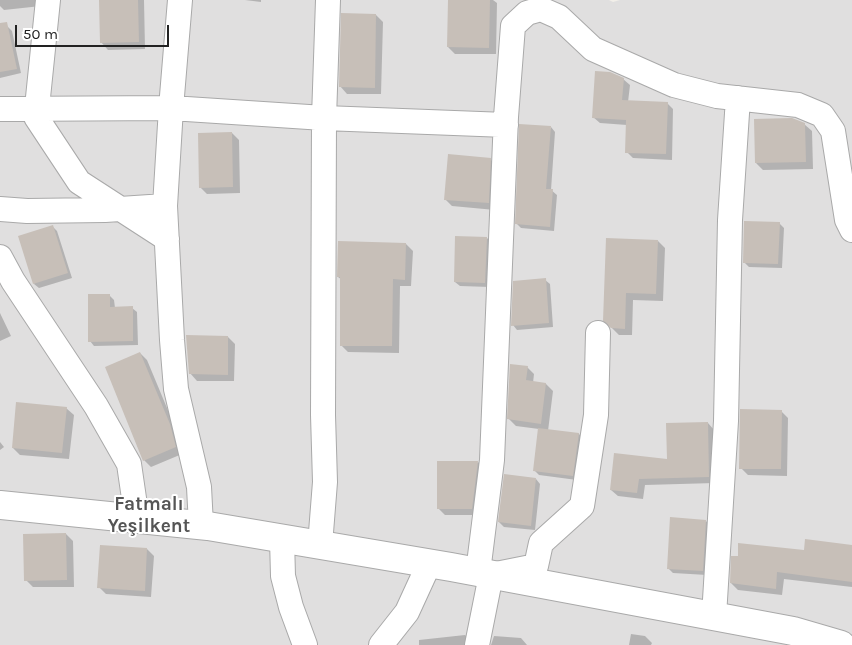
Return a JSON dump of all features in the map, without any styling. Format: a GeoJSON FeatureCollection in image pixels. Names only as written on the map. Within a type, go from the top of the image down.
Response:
{"type":"FeatureCollection","features":[{"type":"Feature","properties":{"kind":"street"},"geometry":{"type":"LineString","coordinates":[[48,0],[36,117],[79,182],[167,239]]}},
{"type":"Feature","properties":{"kind":"street"},"geometry":{"type":"LineString","coordinates":[[180,0],[171,108],[166,206],[167,239],[176,389],[199,486],[201,525]]}},
{"type":"Feature","properties":{"kind":"street"},"geometry":{"type":"LineString","coordinates":[[320,545],[325,482],[324,118],[328,0]]}},
{"type":"Feature","properties":{"kind":"street"},"geometry":{"type":"LineString","coordinates":[[477,645],[485,574],[492,460],[506,125],[513,26],[527,13],[541,8],[559,17],[593,49],[674,85],[717,96],[798,105],[822,115],[833,131],[847,220],[852,230]]}},
{"type":"Feature","properties":{"kind":"street"},"geometry":{"type":"LineString","coordinates":[[714,616],[726,421],[730,220],[738,98]]}},
{"type":"Feature","properties":{"kind":"street"},"geometry":{"type":"LineString","coordinates":[[0,109],[171,108],[324,118],[506,125]]}},
{"type":"Feature","properties":{"kind":"street"},"geometry":{"type":"LineString","coordinates":[[0,209],[27,211],[166,206]]}},
{"type":"Feature","properties":{"kind":"street"},"geometry":{"type":"LineString","coordinates":[[0,257],[13,281],[96,406],[128,464],[137,519]]}},
{"type":"Feature","properties":{"kind":"street"},"geometry":{"type":"LineString","coordinates":[[485,574],[536,566],[541,543],[582,506],[596,414],[598,333]]}},
{"type":"Feature","properties":{"kind":"street"},"geometry":{"type":"LineString","coordinates":[[0,505],[201,525],[714,616],[793,631],[841,645]]}},
{"type":"Feature","properties":{"kind":"street"},"geometry":{"type":"LineString","coordinates":[[282,539],[283,576],[291,607],[305,645]]}},
{"type":"Feature","properties":{"kind":"street"},"geometry":{"type":"LineString","coordinates":[[381,645],[407,612],[429,564]]}},
{"type":"Feature","properties":{"kind":"shaded area"},"geometry":{"type":"Polygon","coordinates":[[[0,0],[609,0],[613,2],[620,0],[852,0],[852,645],[0,645],[0,0]]]}},
{"type":"Feature","properties":{"kind":"building"},"geometry":{"type":"Polygon","coordinates":[[[99,0],[138,0],[139,42],[100,43],[99,0]]]}},
{"type":"Feature","properties":{"kind":"building"},"geometry":{"type":"Polygon","coordinates":[[[448,0],[490,0],[489,48],[447,47],[448,0]]]}},
{"type":"Feature","properties":{"kind":"building"},"geometry":{"type":"Polygon","coordinates":[[[341,13],[376,14],[375,88],[339,87],[341,13]]]}},
{"type":"Feature","properties":{"kind":"building"},"geometry":{"type":"Polygon","coordinates":[[[7,22],[17,69],[0,72],[0,23],[7,22]]]}},
{"type":"Feature","properties":{"kind":"building"},"geometry":{"type":"Polygon","coordinates":[[[595,71],[610,72],[624,78],[622,100],[668,102],[666,154],[625,153],[626,120],[592,118],[595,71]]]}},
{"type":"Feature","properties":{"kind":"building"},"geometry":{"type":"Polygon","coordinates":[[[792,118],[805,123],[806,162],[755,163],[754,119],[792,118]]]}},
{"type":"Feature","properties":{"kind":"building"},"geometry":{"type":"Polygon","coordinates":[[[519,124],[551,126],[546,189],[553,189],[550,227],[515,224],[519,124]]]}},
{"type":"Feature","properties":{"kind":"building"},"geometry":{"type":"Polygon","coordinates":[[[232,132],[233,187],[199,188],[198,133],[232,132]]]}},
{"type":"Feature","properties":{"kind":"building"},"geometry":{"type":"Polygon","coordinates":[[[448,154],[491,158],[489,203],[444,200],[448,154]]]}},
{"type":"Feature","properties":{"kind":"building"},"geometry":{"type":"Polygon","coordinates":[[[744,221],[780,222],[778,264],[743,263],[744,221]]]}},
{"type":"Feature","properties":{"kind":"building"},"geometry":{"type":"Polygon","coordinates":[[[53,225],[68,273],[33,284],[18,236],[53,225]]]}},
{"type":"Feature","properties":{"kind":"building"},"geometry":{"type":"Polygon","coordinates":[[[455,236],[487,237],[485,283],[454,282],[455,236]]]}},
{"type":"Feature","properties":{"kind":"building"},"geometry":{"type":"Polygon","coordinates":[[[606,238],[658,240],[656,294],[626,293],[625,329],[611,328],[603,321],[606,238]]]}},
{"type":"Feature","properties":{"kind":"building"},"geometry":{"type":"Polygon","coordinates":[[[338,241],[406,243],[405,280],[393,279],[392,346],[340,346],[340,277],[337,277],[338,241]]]}},
{"type":"Feature","properties":{"kind":"building"},"geometry":{"type":"Polygon","coordinates":[[[546,278],[549,323],[511,326],[513,281],[546,278]]]}},
{"type":"Feature","properties":{"kind":"building"},"geometry":{"type":"Polygon","coordinates":[[[88,294],[110,294],[110,307],[133,306],[133,341],[88,342],[88,294]]]}},
{"type":"Feature","properties":{"kind":"building"},"geometry":{"type":"Polygon","coordinates":[[[186,335],[228,336],[228,375],[189,374],[186,335]]]}},
{"type":"Feature","properties":{"kind":"building"},"geometry":{"type":"Polygon","coordinates":[[[140,352],[170,424],[176,447],[143,461],[105,367],[140,352]]]}},
{"type":"Feature","properties":{"kind":"building"},"geometry":{"type":"Polygon","coordinates":[[[510,364],[528,366],[526,380],[546,383],[541,424],[507,419],[510,364]]]}},
{"type":"Feature","properties":{"kind":"building"},"geometry":{"type":"Polygon","coordinates":[[[16,402],[67,407],[62,453],[12,448],[16,402]]]}},
{"type":"Feature","properties":{"kind":"building"},"geometry":{"type":"Polygon","coordinates":[[[740,409],[782,410],[781,469],[739,469],[740,409]]]}},
{"type":"Feature","properties":{"kind":"building"},"geometry":{"type":"Polygon","coordinates":[[[708,422],[709,477],[639,479],[637,493],[610,490],[614,453],[667,459],[666,423],[708,422]]]}},
{"type":"Feature","properties":{"kind":"building"},"geometry":{"type":"Polygon","coordinates":[[[538,428],[579,433],[573,476],[533,471],[538,428]]]}},
{"type":"Feature","properties":{"kind":"building"},"geometry":{"type":"Polygon","coordinates":[[[437,461],[478,461],[472,509],[437,509],[437,461]]]}},
{"type":"Feature","properties":{"kind":"building"},"geometry":{"type":"Polygon","coordinates":[[[504,474],[536,478],[531,526],[498,522],[504,474]]]}},
{"type":"Feature","properties":{"kind":"building"},"geometry":{"type":"Polygon","coordinates":[[[670,517],[706,520],[703,571],[667,569],[670,517]]]}},
{"type":"Feature","properties":{"kind":"building"},"geometry":{"type":"Polygon","coordinates":[[[66,533],[67,580],[24,581],[23,534],[66,533]]]}},
{"type":"Feature","properties":{"kind":"building"},"geometry":{"type":"Polygon","coordinates":[[[805,539],[852,545],[852,582],[777,572],[776,589],[730,583],[731,556],[738,556],[738,543],[804,550],[805,539]]]}},
{"type":"Feature","properties":{"kind":"building"},"geometry":{"type":"Polygon","coordinates":[[[100,545],[147,548],[145,591],[97,588],[100,545]]]}},
{"type":"Feature","properties":{"kind":"district","name":"Fatmalı Yeşilkent"},"geometry":{"type":"Point","coordinates":[149,516]}}]}
